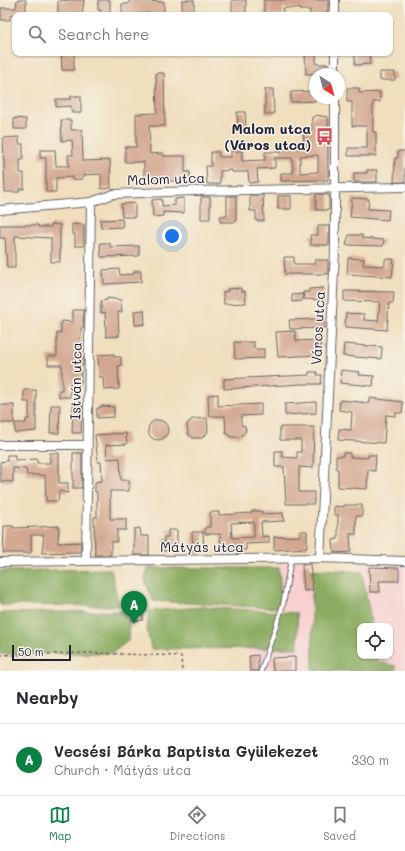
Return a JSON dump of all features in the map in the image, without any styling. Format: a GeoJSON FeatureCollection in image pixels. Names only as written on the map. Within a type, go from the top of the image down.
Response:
{"type":"FeatureCollection","features":[{"type":"Feature","properties":{"kind":"street"},"geometry":{"type":"LineString","coordinates":[[335,0],[335,12]]}},
{"type":"Feature","properties":{"kind":"street"},"geometry":{"type":"LineString","coordinates":[[335,56],[335,68]]}},
{"type":"Feature","properties":{"kind":"street","name":"Város utca"},"geometry":{"type":"LineString","coordinates":[[320,558],[335,251],[335,104]]}},
{"type":"Feature","properties":{"kind":"street","name":"Malom utca"},"geometry":{"type":"LineString","coordinates":[[0,210],[91,202],[114,194],[334,187],[405,187]]}},
{"type":"Feature","properties":{"kind":"street","name":"István utca"},"geometry":{"type":"LineString","coordinates":[[86,561],[91,202]]}},
{"type":"Feature","properties":{"kind":"street"},"geometry":{"type":"LineString","coordinates":[[0,445],[88,445]]}},
{"type":"Feature","properties":{"kind":"street","name":"Mátyás utca"},"geometry":{"type":"LineString","coordinates":[[0,562],[320,558],[405,561]]}},
{"type":"Feature","properties":{"kind":"lane"},"geometry":{"type":"LineString","coordinates":[[261,671],[283,605],[291,559]]}},
{"type":"Feature","properties":{"kind":"path"},"geometry":{"type":"LineString","coordinates":[[0,655],[92,653],[181,656],[182,671]]}},
{"type":"Feature","properties":{"kind":"shaded area"},"geometry":{"type":"Polygon","coordinates":[[[311,560],[313,671],[248,671],[247,648],[298,648],[297,613],[276,608],[281,598],[278,563],[311,560]]]}},
{"type":"Feature","properties":{"kind":"shaded area"},"geometry":{"type":"Polygon","coordinates":[[[364,563],[405,565],[405,671],[395,671],[396,666],[378,662],[378,659],[393,659],[393,623],[371,623],[362,572],[364,563]]]}},
{"type":"Feature","properties":{"kind":"green space"},"geometry":{"type":"Polygon","coordinates":[[[148,568],[279,568],[281,598],[276,608],[153,601],[145,581],[148,568]]]}},
{"type":"Feature","properties":{"kind":"green space"},"geometry":{"type":"Polygon","coordinates":[[[111,569],[119,606],[0,605],[0,571],[111,569]]]}},
{"type":"Feature","properties":{"kind":"green space"},"geometry":{"type":"Polygon","coordinates":[[[326,569],[362,572],[371,623],[357,623],[357,659],[378,659],[378,662],[396,666],[395,671],[313,671],[311,570],[326,569]]]}},
{"type":"Feature","properties":{"kind":"green space"},"geometry":{"type":"Polygon","coordinates":[[[201,607],[297,613],[298,648],[151,649],[147,628],[149,611],[201,607]]]}},
{"type":"Feature","properties":{"kind":"green space"},"geometry":{"type":"Polygon","coordinates":[[[125,611],[129,626],[128,641],[112,653],[0,654],[0,613],[125,611]]]}},
{"type":"Feature","properties":{"kind":"building"},"geometry":{"type":"Polygon","coordinates":[[[17,0],[26,0],[26,12],[12,12],[12,15],[10,15],[10,20],[1,20],[1,8],[16,8],[17,0]]]}},
{"type":"Feature","properties":{"kind":"building"},"geometry":{"type":"Polygon","coordinates":[[[84,0],[82,12],[58,12],[58,1],[84,0]]]}},
{"type":"Feature","properties":{"kind":"building"},"geometry":{"type":"Polygon","coordinates":[[[98,0],[110,0],[110,12],[101,12],[101,10],[98,10],[98,0]]]}},
{"type":"Feature","properties":{"kind":"building"},"geometry":{"type":"Polygon","coordinates":[[[129,0],[164,2],[164,12],[122,12],[122,4],[129,4],[129,0]]]}},
{"type":"Feature","properties":{"kind":"building"},"geometry":{"type":"Polygon","coordinates":[[[182,0],[194,0],[194,12],[182,12],[182,0]]]}},
{"type":"Feature","properties":{"kind":"building"},"geometry":{"type":"Polygon","coordinates":[[[232,0],[246,0],[246,12],[232,12],[232,0]]]}},
{"type":"Feature","properties":{"kind":"building"},"geometry":{"type":"Polygon","coordinates":[[[264,0],[328,0],[328,12],[310,12],[310,10],[299,10],[299,8],[283,8],[283,12],[264,12],[264,0]]]}},
{"type":"Feature","properties":{"kind":"building"},"geometry":{"type":"Polygon","coordinates":[[[61,56],[74,56],[74,70],[62,70],[61,56]]]}},
{"type":"Feature","properties":{"kind":"building"},"geometry":{"type":"Polygon","coordinates":[[[305,56],[316,56],[316,64],[328,64],[328,68],[309,68],[309,74],[306,74],[305,56]]]}},
{"type":"Feature","properties":{"kind":"building"},"geometry":{"type":"Polygon","coordinates":[[[355,56],[369,56],[370,64],[355,65],[355,56]]]}},
{"type":"Feature","properties":{"kind":"building"},"geometry":{"type":"Polygon","coordinates":[[[380,72],[395,72],[395,80],[380,80],[380,72]]]}},
{"type":"Feature","properties":{"kind":"building"},"geometry":{"type":"Polygon","coordinates":[[[156,73],[164,73],[165,126],[149,126],[150,154],[163,153],[163,156],[185,156],[185,172],[190,172],[190,181],[144,181],[144,162],[125,162],[125,147],[136,147],[136,114],[157,113],[156,73]]]}},
{"type":"Feature","properties":{"kind":"building"},"geometry":{"type":"Polygon","coordinates":[[[347,88],[359,88],[359,93],[380,92],[380,102],[373,102],[373,132],[376,132],[376,156],[348,156],[348,148],[367,148],[367,128],[365,126],[352,126],[352,102],[347,102],[347,88]]]}},
{"type":"Feature","properties":{"kind":"building"},"geometry":{"type":"Polygon","coordinates":[[[265,89],[273,89],[274,114],[265,114],[265,89]]]}},
{"type":"Feature","properties":{"kind":"building"},"geometry":{"type":"Polygon","coordinates":[[[309,91],[309,101],[291,102],[291,92],[309,91]]]}},
{"type":"Feature","properties":{"kind":"building"},"geometry":{"type":"Polygon","coordinates":[[[71,96],[81,96],[81,113],[72,113],[71,106],[56,107],[56,99],[71,99],[71,96]]]}},
{"type":"Feature","properties":{"kind":"building"},"geometry":{"type":"Polygon","coordinates":[[[237,112],[245,112],[246,128],[238,128],[237,112]]]}},
{"type":"Feature","properties":{"kind":"building"},"geometry":{"type":"Polygon","coordinates":[[[315,115],[328,117],[328,180],[281,181],[281,173],[293,173],[292,158],[275,158],[275,168],[257,169],[258,182],[249,183],[248,172],[232,172],[232,170],[220,171],[220,184],[207,184],[206,166],[211,166],[211,152],[219,152],[219,157],[231,157],[231,151],[242,151],[242,161],[265,160],[265,152],[281,152],[281,142],[304,142],[303,130],[312,130],[312,117],[315,117],[315,115]],[[318,155],[300,156],[300,173],[318,172],[318,155]]]}},
{"type":"Feature","properties":{"kind":"building"},"geometry":{"type":"Polygon","coordinates":[[[14,118],[26,119],[26,129],[14,129],[14,118]]]}},
{"type":"Feature","properties":{"kind":"building"},"geometry":{"type":"Polygon","coordinates":[[[61,120],[71,120],[71,130],[82,130],[83,161],[110,160],[111,188],[101,189],[101,174],[83,175],[82,179],[72,180],[72,177],[56,178],[56,192],[46,192],[46,158],[40,158],[40,150],[55,150],[56,166],[69,166],[68,155],[73,155],[72,140],[62,141],[61,120]]]}},
{"type":"Feature","properties":{"kind":"building"},"geometry":{"type":"Polygon","coordinates":[[[19,137],[19,144],[23,144],[23,160],[20,160],[20,173],[24,173],[24,189],[19,189],[19,192],[5,192],[3,138],[19,137]]]}},
{"type":"Feature","properties":{"kind":"building"},"geometry":{"type":"Polygon","coordinates":[[[398,151],[405,151],[405,182],[394,182],[395,158],[398,158],[398,151]]]}},
{"type":"Feature","properties":{"kind":"building"},"geometry":{"type":"Polygon","coordinates":[[[367,170],[377,170],[377,182],[354,182],[354,173],[367,173],[367,170]]]}},
{"type":"Feature","properties":{"kind":"building"},"geometry":{"type":"Polygon","coordinates":[[[316,194],[329,195],[329,210],[316,210],[316,194]]]}},
{"type":"Feature","properties":{"kind":"building"},"geometry":{"type":"Polygon","coordinates":[[[250,195],[263,195],[264,221],[256,221],[256,211],[250,211],[250,195]]]}},
{"type":"Feature","properties":{"kind":"building"},"geometry":{"type":"Polygon","coordinates":[[[227,196],[236,196],[236,222],[220,222],[220,216],[227,216],[227,196]]]}},
{"type":"Feature","properties":{"kind":"building"},"geometry":{"type":"Polygon","coordinates":[[[278,196],[291,196],[291,209],[278,209],[278,196]]]}},
{"type":"Feature","properties":{"kind":"building"},"geometry":{"type":"Polygon","coordinates":[[[201,197],[210,197],[210,219],[201,219],[201,197]]]}},
{"type":"Feature","properties":{"kind":"building"},"geometry":{"type":"Polygon","coordinates":[[[184,198],[184,213],[163,212],[163,216],[153,217],[152,200],[162,199],[162,206],[175,205],[175,199],[184,198]]]}},
{"type":"Feature","properties":{"kind":"building"},"geometry":{"type":"Polygon","coordinates":[[[352,198],[369,199],[368,209],[389,210],[388,220],[350,217],[352,198]]]}},
{"type":"Feature","properties":{"kind":"building"},"geometry":{"type":"Polygon","coordinates":[[[135,203],[135,217],[122,217],[121,204],[135,203]]]}},
{"type":"Feature","properties":{"kind":"building"},"geometry":{"type":"Polygon","coordinates":[[[122,219],[123,227],[101,228],[100,220],[122,219]]]}},
{"type":"Feature","properties":{"kind":"building"},"geometry":{"type":"Polygon","coordinates":[[[51,224],[60,225],[60,262],[51,262],[51,238],[15,236],[15,268],[7,268],[5,238],[0,238],[0,225],[38,225],[38,227],[51,227],[51,224]]]}},
{"type":"Feature","properties":{"kind":"building"},"geometry":{"type":"Polygon","coordinates":[[[72,224],[84,225],[84,246],[75,246],[75,234],[72,234],[72,224]]]}},
{"type":"Feature","properties":{"kind":"building"},"geometry":{"type":"Polygon","coordinates":[[[318,226],[329,226],[329,245],[311,245],[310,235],[318,235],[318,226]]]}},
{"type":"Feature","properties":{"kind":"building"},"geometry":{"type":"Polygon","coordinates":[[[349,235],[362,235],[362,238],[384,240],[383,246],[346,245],[349,235]]]}},
{"type":"Feature","properties":{"kind":"building"},"geometry":{"type":"Polygon","coordinates":[[[100,243],[110,243],[110,247],[139,246],[139,256],[101,257],[100,243]]]}},
{"type":"Feature","properties":{"kind":"building"},"geometry":{"type":"Polygon","coordinates":[[[284,257],[294,257],[294,264],[315,264],[315,260],[328,260],[328,274],[285,274],[284,257]]]}},
{"type":"Feature","properties":{"kind":"building"},"geometry":{"type":"Polygon","coordinates":[[[348,258],[364,259],[363,265],[385,266],[385,259],[394,259],[392,277],[347,274],[348,258]]]}},
{"type":"Feature","properties":{"kind":"building"},"geometry":{"type":"Polygon","coordinates":[[[119,269],[120,275],[134,274],[134,271],[141,271],[141,282],[104,284],[103,270],[119,269]]]}},
{"type":"Feature","properties":{"kind":"building"},"geometry":{"type":"Polygon","coordinates":[[[241,288],[241,291],[245,291],[246,303],[224,304],[223,292],[228,291],[227,289],[241,288]]]}},
{"type":"Feature","properties":{"kind":"building"},"geometry":{"type":"Polygon","coordinates":[[[323,288],[324,300],[304,299],[303,292],[309,292],[309,289],[323,288]]]}},
{"type":"Feature","properties":{"kind":"building"},"geometry":{"type":"Polygon","coordinates":[[[344,291],[394,292],[393,303],[389,303],[387,330],[345,327],[346,313],[364,314],[364,320],[378,321],[380,302],[344,301],[344,291]]]}},
{"type":"Feature","properties":{"kind":"building"},"geometry":{"type":"Polygon","coordinates":[[[303,294],[302,301],[292,302],[292,295],[303,294]]]}},
{"type":"Feature","properties":{"kind":"building"},"geometry":{"type":"Polygon","coordinates":[[[107,298],[121,300],[122,312],[118,312],[119,336],[106,337],[105,312],[101,313],[101,301],[107,300],[107,298]]]}},
{"type":"Feature","properties":{"kind":"building"},"geometry":{"type":"Polygon","coordinates":[[[73,310],[84,310],[83,328],[81,328],[80,352],[81,356],[83,356],[83,365],[81,365],[81,383],[70,383],[70,397],[59,397],[59,390],[62,390],[62,365],[48,365],[48,356],[57,356],[57,333],[61,333],[61,321],[73,322],[73,310]]]}},
{"type":"Feature","properties":{"kind":"building"},"geometry":{"type":"Polygon","coordinates":[[[144,310],[145,324],[135,325],[134,311],[144,310]]]}},
{"type":"Feature","properties":{"kind":"building"},"geometry":{"type":"Polygon","coordinates":[[[324,319],[325,328],[290,329],[289,320],[324,319]]]}},
{"type":"Feature","properties":{"kind":"building"},"geometry":{"type":"Polygon","coordinates":[[[295,331],[296,341],[320,340],[321,355],[278,357],[276,332],[295,331]]]}},
{"type":"Feature","properties":{"kind":"building"},"geometry":{"type":"Polygon","coordinates":[[[234,342],[254,342],[254,349],[264,349],[264,358],[235,359],[234,342]]]}},
{"type":"Feature","properties":{"kind":"building"},"geometry":{"type":"Polygon","coordinates":[[[344,344],[382,347],[381,359],[343,356],[344,344]]]}},
{"type":"Feature","properties":{"kind":"building"},"geometry":{"type":"Polygon","coordinates":[[[114,354],[114,357],[121,357],[121,366],[118,366],[119,389],[104,390],[103,377],[99,377],[98,355],[114,354]]]}},
{"type":"Feature","properties":{"kind":"building"},"geometry":{"type":"Polygon","coordinates":[[[341,370],[360,372],[359,375],[374,376],[373,386],[340,383],[341,370]]]}},
{"type":"Feature","properties":{"kind":"building"},"geometry":{"type":"Polygon","coordinates":[[[309,372],[317,372],[317,375],[322,375],[321,384],[224,389],[224,379],[309,375],[309,372]]]}},
{"type":"Feature","properties":{"kind":"building"},"geometry":{"type":"Polygon","coordinates":[[[24,390],[36,390],[36,431],[15,433],[15,423],[26,423],[26,419],[29,419],[29,402],[24,402],[24,390]]]}},
{"type":"Feature","properties":{"kind":"building"},"geometry":{"type":"Polygon","coordinates":[[[218,394],[218,406],[261,404],[261,415],[241,416],[241,425],[245,426],[246,431],[240,437],[231,437],[226,433],[225,416],[209,416],[208,395],[218,394]]]}},
{"type":"Feature","properties":{"kind":"building"},"geometry":{"type":"Polygon","coordinates":[[[369,398],[403,402],[402,413],[396,413],[396,416],[386,415],[384,443],[338,440],[339,429],[351,430],[352,412],[339,410],[340,400],[369,403],[369,398]]]}},
{"type":"Feature","properties":{"kind":"building"},"geometry":{"type":"Polygon","coordinates":[[[316,402],[316,413],[285,415],[285,404],[316,402]]]}},
{"type":"Feature","properties":{"kind":"building"},"geometry":{"type":"Polygon","coordinates":[[[0,405],[14,405],[14,423],[0,423],[0,405]]]}},
{"type":"Feature","properties":{"kind":"building"},"geometry":{"type":"Polygon","coordinates":[[[51,405],[60,405],[59,433],[50,433],[51,405]]]}},
{"type":"Feature","properties":{"kind":"building"},"geometry":{"type":"Polygon","coordinates":[[[73,405],[82,405],[81,433],[72,433],[73,405]]]}},
{"type":"Feature","properties":{"kind":"building"},"geometry":{"type":"Polygon","coordinates":[[[100,406],[114,407],[114,417],[97,418],[97,408],[100,408],[100,406]]]}},
{"type":"Feature","properties":{"kind":"building"},"geometry":{"type":"Polygon","coordinates":[[[207,418],[208,432],[202,438],[193,438],[188,434],[187,424],[192,419],[207,418]]]}},
{"type":"Feature","properties":{"kind":"building"},"geometry":{"type":"Polygon","coordinates":[[[158,420],[165,423],[168,430],[165,437],[158,440],[151,437],[148,430],[151,423],[158,420]]]}},
{"type":"Feature","properties":{"kind":"building"},"geometry":{"type":"Polygon","coordinates":[[[280,427],[314,427],[313,468],[299,467],[299,492],[314,492],[314,504],[286,504],[284,467],[275,467],[275,451],[282,451],[282,457],[297,458],[297,452],[301,452],[301,440],[280,440],[280,427]]]}},
{"type":"Feature","properties":{"kind":"building"},"geometry":{"type":"Polygon","coordinates":[[[126,433],[127,444],[106,445],[107,459],[120,458],[121,480],[129,480],[129,491],[110,491],[110,519],[126,519],[126,530],[117,530],[117,542],[111,542],[111,555],[95,555],[94,517],[97,517],[97,492],[95,492],[95,482],[102,481],[101,462],[98,462],[95,435],[126,433]]]}},
{"type":"Feature","properties":{"kind":"building"},"geometry":{"type":"Polygon","coordinates":[[[50,453],[59,453],[59,483],[68,483],[68,493],[59,491],[58,501],[46,501],[45,475],[27,475],[26,469],[13,468],[13,482],[0,481],[0,462],[7,461],[7,455],[15,455],[15,460],[37,459],[37,463],[50,463],[50,453]]]}},
{"type":"Feature","properties":{"kind":"building"},"geometry":{"type":"Polygon","coordinates":[[[73,453],[82,453],[82,488],[73,488],[73,453]]]}},
{"type":"Feature","properties":{"kind":"building"},"geometry":{"type":"Polygon","coordinates":[[[343,453],[350,453],[350,457],[368,458],[368,455],[376,455],[375,471],[368,470],[367,489],[338,487],[336,456],[343,456],[343,453]]]}},
{"type":"Feature","properties":{"kind":"building"},"geometry":{"type":"Polygon","coordinates":[[[344,505],[362,505],[362,516],[356,516],[356,534],[350,534],[351,552],[334,553],[333,540],[338,539],[338,515],[334,515],[334,506],[344,507],[344,505]]]}},
{"type":"Feature","properties":{"kind":"building"},"geometry":{"type":"Polygon","coordinates":[[[252,511],[262,511],[262,514],[283,513],[284,521],[261,522],[262,537],[269,536],[269,543],[246,544],[246,550],[221,551],[220,534],[205,534],[205,527],[210,527],[210,512],[219,512],[219,515],[252,513],[252,511]],[[254,522],[231,523],[232,538],[254,537],[254,522]]]}},
{"type":"Feature","properties":{"kind":"building"},"geometry":{"type":"Polygon","coordinates":[[[4,526],[13,526],[13,528],[59,526],[58,543],[81,542],[80,552],[42,553],[44,535],[31,535],[31,553],[3,553],[4,526]]]}},
{"type":"Feature","properties":{"kind":"building"},"geometry":{"type":"Polygon","coordinates":[[[140,528],[141,536],[149,536],[149,555],[134,555],[134,529],[140,528]]]}},
{"type":"Feature","properties":{"kind":"building"},"geometry":{"type":"Polygon","coordinates":[[[168,530],[177,530],[177,550],[164,551],[164,537],[168,537],[168,530]]]}},
{"type":"Feature","properties":{"kind":"building"},"geometry":{"type":"Polygon","coordinates":[[[300,531],[307,531],[307,548],[274,550],[274,537],[300,536],[300,531]]]}},
{"type":"Feature","properties":{"kind":"building"},"geometry":{"type":"Polygon","coordinates":[[[192,532],[203,532],[204,550],[193,551],[192,532]]]}},
{"type":"Feature","properties":{"kind":"building"},"geometry":{"type":"Polygon","coordinates":[[[310,564],[313,590],[304,591],[302,565],[310,564]]]}},
{"type":"Feature","properties":{"kind":"building"},"geometry":{"type":"Polygon","coordinates":[[[369,567],[399,568],[399,581],[379,581],[380,592],[370,592],[369,567]]]}},
{"type":"Feature","properties":{"kind":"building"},"geometry":{"type":"Polygon","coordinates":[[[131,595],[142,595],[143,620],[132,621],[131,595]]]}},
{"type":"Feature","properties":{"kind":"building"},"geometry":{"type":"Polygon","coordinates":[[[258,655],[258,671],[250,671],[249,656],[258,655]]]}},
{"type":"Feature","properties":{"kind":"building"},"geometry":{"type":"Polygon","coordinates":[[[295,657],[295,671],[273,671],[272,658],[295,657]]]}},
{"type":"Feature","properties":{"kind":"place","name":"Malom utca (Város utca)"},"geometry":{"type":"Point","coordinates":[324,137]}},
{"type":"Feature","properties":{"kind":"place","name":"Vecsési Bárka Baptista Gyülekezet"},"geometry":{"type":"Point","coordinates":[134,624]}}]}
